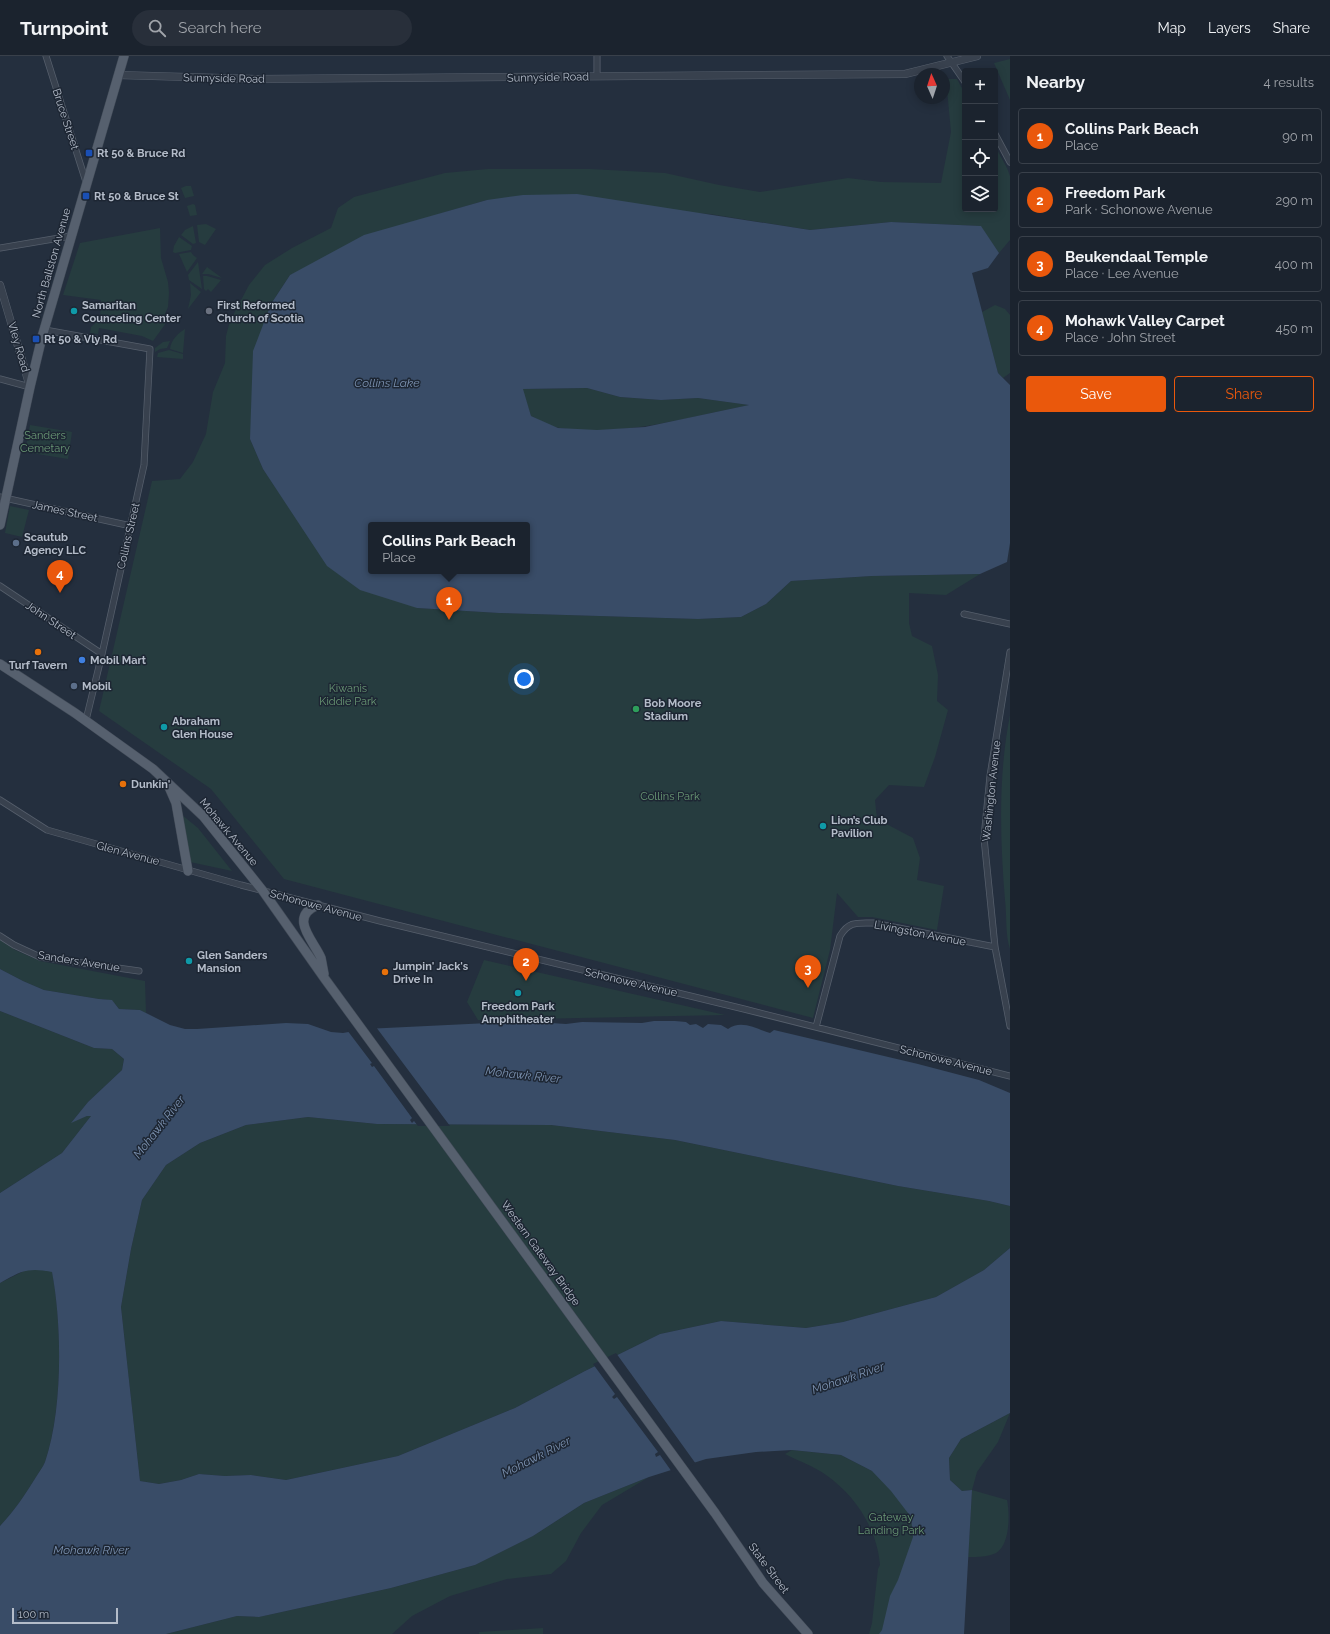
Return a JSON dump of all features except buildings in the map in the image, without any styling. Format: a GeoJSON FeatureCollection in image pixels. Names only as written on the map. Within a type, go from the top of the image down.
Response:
{"type":"FeatureCollection","features":[{"type":"Feature","properties":{"kind":"main road","name":"North Ballston Avenue"},"geometry":{"type":"LineString","coordinates":[[0,525],[3,498],[44,330],[124,56]]}},
{"type":"Feature","properties":{"kind":"main road","name":"Mohawk Avenue"},"geometry":{"type":"LineString","coordinates":[[0,664],[86,720],[153,769],[203,816],[263,891],[347,1008]]}},
{"type":"Feature","properties":{"kind":"main road"},"geometry":{"type":"LineString","coordinates":[[166,782],[176,803],[188,870]]}},
{"type":"Feature","properties":{"kind":"main road"},"geometry":{"type":"LineString","coordinates":[[318,906],[311,908],[307,912],[304,921],[309,939],[320,957],[325,979]]}},
{"type":"Feature","properties":{"kind":"main road","name":"Western Gateway Bridge"},"geometry":{"type":"LineString","coordinates":[[347,1008],[715,1512]]}},
{"type":"Feature","properties":{"kind":"main road","name":"State Street"},"geometry":{"type":"LineString","coordinates":[[715,1512],[763,1582],[808,1634]]}},
{"type":"Feature","properties":{"kind":"street","name":"Bruce Street"},"geometry":{"type":"LineString","coordinates":[[46,56],[86,182]]}},
{"type":"Feature","properties":{"kind":"street"},"geometry":{"type":"LineString","coordinates":[[597,56],[597,76]]}},
{"type":"Feature","properties":{"kind":"street"},"geometry":{"type":"LineString","coordinates":[[947,56],[953,62],[962,77]]}},
{"type":"Feature","properties":{"kind":"street","name":"Sunnyside Road"},"geometry":{"type":"LineString","coordinates":[[118,75],[257,79],[905,74],[977,56]]}},
{"type":"Feature","properties":{"kind":"street"},"geometry":{"type":"LineString","coordinates":[[998,140],[1010,162]]}},
{"type":"Feature","properties":{"kind":"street"},"geometry":{"type":"LineString","coordinates":[[0,248],[71,236]]}},
{"type":"Feature","properties":{"kind":"street","name":"Vley Road"},"geometry":{"type":"LineString","coordinates":[[0,285],[30,387]]}},
{"type":"Feature","properties":{"kind":"street","name":"Collins Street"},"geometry":{"type":"LineString","coordinates":[[44,330],[150,349],[144,465],[86,720]]}},
{"type":"Feature","properties":{"kind":"street"},"geometry":{"type":"LineString","coordinates":[[0,379],[30,387]]}},
{"type":"Feature","properties":{"kind":"street","name":"James Street"},"geometry":{"type":"LineString","coordinates":[[3,498],[131,526]]}},
{"type":"Feature","properties":{"kind":"street","name":"John Street"},"geometry":{"type":"LineString","coordinates":[[0,586],[102,654]]}},
{"type":"Feature","properties":{"kind":"street"},"geometry":{"type":"LineString","coordinates":[[964,614],[1010,624]]}},
{"type":"Feature","properties":{"kind":"street","name":"Washington Avenue"},"geometry":{"type":"LineString","coordinates":[[1010,652],[990,776],[984,838],[995,947],[1010,1026]]}},
{"type":"Feature","properties":{"kind":"street","name":"Glen Avenue"},"geometry":{"type":"LineString","coordinates":[[0,800],[47,830],[263,891]]}},
{"type":"Feature","properties":{"kind":"street","name":"Schonowe Avenue"},"geometry":{"type":"LineString","coordinates":[[263,891],[318,906],[816,1027],[1010,1076]]}},
{"type":"Feature","properties":{"kind":"street","name":"Livingston Avenue"},"geometry":{"type":"LineString","coordinates":[[816,1027],[840,936],[846,928],[856,922],[873,923],[995,947]]}},
{"type":"Feature","properties":{"kind":"street","name":"Sanders Avenue"},"geometry":{"type":"LineString","coordinates":[[0,936],[40,957],[139,971]]}},
{"type":"Feature","properties":{"kind":"green space"},"geometry":{"type":"Polygon","coordinates":[[[1010,59],[1010,100],[998,72],[998,68],[996,68],[994,63],[1010,59]]]}},
{"type":"Feature","properties":{"kind":"green space","name":"Collins Park"},"geometry":{"type":"Polygon","coordinates":[[[950,79],[957,79],[962,88],[962,212],[998,212],[998,152],[1010,176],[1010,240],[999,253],[980,226],[891,222],[810,230],[710,214],[487,200],[439,214],[290,275],[271,304],[250,439],[263,469],[297,519],[368,572],[368,574],[371,574],[417,608],[499,613],[698,619],[741,617],[766,604],[791,581],[872,576],[980,574],[946,595],[909,593],[909,623],[912,636],[932,646],[938,675],[937,701],[948,710],[935,757],[924,787],[889,785],[875,800],[877,819],[913,838],[920,858],[917,880],[944,886],[937,930],[872,917],[858,917],[837,893],[830,950],[813,1018],[284,879],[211,789],[99,711],[152,481],[180,479],[193,462],[206,434],[213,392],[225,363],[226,336],[230,321],[249,285],[265,265],[292,248],[331,228],[338,208],[354,197],[445,173],[488,169],[590,169],[665,173],[760,192],[848,178],[881,182],[941,183],[951,132],[948,104],[950,104],[950,79]]]}},
{"type":"Feature","properties":{"kind":"green space"},"geometry":{"type":"Polygon","coordinates":[[[191,186],[194,196],[185,198],[181,188],[191,186]]]}},
{"type":"Feature","properties":{"kind":"green space"},"geometry":{"type":"Polygon","coordinates":[[[193,204],[195,205],[197,215],[190,216],[187,206],[193,204]]]}},
{"type":"Feature","properties":{"kind":"green space"},"geometry":{"type":"Polygon","coordinates":[[[206,224],[216,229],[205,245],[199,242],[197,225],[206,224]]]}},
{"type":"Feature","properties":{"kind":"green space"},"geometry":{"type":"Polygon","coordinates":[[[193,226],[196,243],[193,244],[181,235],[185,230],[193,226]]]}},
{"type":"Feature","properties":{"kind":"green space"},"geometry":{"type":"Polygon","coordinates":[[[160,228],[161,258],[168,282],[169,293],[168,307],[163,318],[166,323],[153,341],[142,336],[99,328],[98,334],[90,333],[91,327],[100,319],[101,300],[63,295],[80,243],[160,228]]]}},
{"type":"Feature","properties":{"kind":"green space"},"geometry":{"type":"Polygon","coordinates":[[[179,237],[192,246],[191,250],[175,253],[173,252],[174,246],[179,237]]]}},
{"type":"Feature","properties":{"kind":"green space"},"geometry":{"type":"Polygon","coordinates":[[[191,252],[197,258],[187,272],[179,254],[191,252]]]}},
{"type":"Feature","properties":{"kind":"green space"},"geometry":{"type":"Polygon","coordinates":[[[198,262],[202,289],[189,280],[188,275],[198,262]]]}},
{"type":"Feature","properties":{"kind":"green space"},"geometry":{"type":"Polygon","coordinates":[[[207,267],[222,278],[202,274],[207,267]]]}},
{"type":"Feature","properties":{"kind":"green space"},"geometry":{"type":"Polygon","coordinates":[[[203,276],[221,280],[211,292],[208,289],[206,291],[204,289],[203,276]]]}},
{"type":"Feature","properties":{"kind":"green space"},"geometry":{"type":"Polygon","coordinates":[[[190,283],[201,292],[188,309],[191,295],[190,283]]]}},
{"type":"Feature","properties":{"kind":"green space"},"geometry":{"type":"Polygon","coordinates":[[[995,305],[1005,309],[1010,315],[1010,373],[1003,378],[998,373],[982,312],[995,305]]]}},
{"type":"Feature","properties":{"kind":"green space"},"geometry":{"type":"Polygon","coordinates":[[[185,329],[183,353],[170,349],[175,337],[185,329]]]}},
{"type":"Feature","properties":{"kind":"green space"},"geometry":{"type":"Polygon","coordinates":[[[170,341],[167,348],[160,349],[155,352],[155,348],[163,342],[170,341]]]}},
{"type":"Feature","properties":{"kind":"green space"},"geometry":{"type":"Polygon","coordinates":[[[169,350],[183,354],[183,359],[157,357],[158,353],[169,350]]]}},
{"type":"Feature","properties":{"kind":"green space"},"geometry":{"type":"Polygon","coordinates":[[[587,388],[620,397],[661,400],[698,398],[750,405],[680,420],[632,428],[584,430],[556,427],[531,416],[522,389],[587,388]]]}},
{"type":"Feature","properties":{"kind":"green space","name":"Sanders Cemetary"},"geometry":{"type":"Polygon","coordinates":[[[30,425],[72,432],[68,459],[25,452],[30,425]]]}},
{"type":"Feature","properties":{"kind":"green space"},"geometry":{"type":"Polygon","coordinates":[[[10,506],[29,510],[22,537],[5,533],[10,506]]]}},
{"type":"Feature","properties":{"kind":"green space"},"geometry":{"type":"Polygon","coordinates":[[[1010,715],[1010,949],[1008,943],[1003,877],[1001,808],[1003,761],[1010,715]]]}},
{"type":"Feature","properties":{"kind":"green space"},"geometry":{"type":"Polygon","coordinates":[[[182,815],[198,828],[232,871],[190,862],[182,815]]]}},
{"type":"Feature","properties":{"kind":"green space"},"geometry":{"type":"Polygon","coordinates":[[[0,940],[15,950],[40,961],[145,981],[146,1013],[140,1010],[119,1009],[113,1002],[106,999],[44,990],[23,981],[0,969],[0,940]]]}},
{"type":"Feature","properties":{"kind":"green space"},"geometry":{"type":"Polygon","coordinates":[[[484,960],[725,1015],[478,1020],[467,1002],[484,960]]]}},
{"type":"Feature","properties":{"kind":"green space"},"geometry":{"type":"Polygon","coordinates":[[[0,1011],[94,1048],[112,1049],[124,1059],[122,1070],[88,1102],[72,1122],[92,1115],[62,1153],[0,1193],[0,1011]]]}},
{"type":"Feature","properties":{"kind":"green space"},"geometry":{"type":"Polygon","coordinates":[[[308,1117],[377,1124],[551,1125],[675,1140],[898,1186],[989,1201],[1010,1206],[1010,1248],[984,1270],[936,1297],[843,1322],[806,1328],[721,1321],[660,1334],[515,1408],[398,1456],[286,1480],[251,1475],[225,1476],[199,1474],[181,1480],[159,1484],[140,1481],[121,1307],[131,1249],[142,1200],[166,1165],[200,1143],[246,1125],[308,1117]]]}},
{"type":"Feature","properties":{"kind":"green space"},"geometry":{"type":"Polygon","coordinates":[[[28,1269],[52,1271],[58,1316],[58,1393],[51,1441],[44,1464],[19,1503],[0,1526],[0,1283],[28,1269]]]}},
{"type":"Feature","properties":{"kind":"green space"},"geometry":{"type":"Polygon","coordinates":[[[1010,1413],[998,1442],[977,1472],[972,1490],[962,1491],[950,1480],[949,1458],[961,1439],[1010,1413]]]}},
{"type":"Feature","properties":{"kind":"green space","name":"Gateway Landing Park"},"geometry":{"type":"Polygon","coordinates":[[[792,1450],[841,1455],[872,1471],[930,1489],[888,1634],[869,1634],[872,1623],[878,1569],[880,1565],[875,1539],[870,1526],[855,1503],[837,1483],[816,1469],[785,1454],[792,1450]]]}},
{"type":"Feature","properties":{"kind":"green space"},"geometry":{"type":"Polygon","coordinates":[[[649,1477],[602,1505],[581,1533],[566,1561],[551,1574],[507,1579],[450,1596],[412,1616],[392,1634],[166,1634],[237,1616],[259,1617],[391,1588],[475,1565],[533,1536],[584,1503],[649,1477]]]}},
{"type":"Feature","properties":{"kind":"green space"},"geometry":{"type":"Polygon","coordinates":[[[972,1490],[1007,1500],[1009,1521],[1004,1543],[1001,1549],[990,1555],[968,1557],[972,1490]]]}},
{"type":"Feature","properties":{"kind":"green space"},"geometry":{"type":"Polygon","coordinates":[[[543,1628],[543,1634],[479,1634],[479,1632],[543,1628]]]}},
{"type":"Feature","properties":{"kind":"water","name":"Collins Lake"},"geometry":{"type":"Polygon","coordinates":[[[577,194],[810,230],[891,222],[981,226],[999,253],[988,268],[972,273],[998,373],[1010,385],[1010,543],[1007,562],[980,574],[872,576],[791,581],[766,604],[741,617],[698,619],[499,613],[417,608],[360,590],[327,566],[263,469],[250,439],[253,351],[271,304],[290,275],[364,235],[487,200],[523,195],[577,194]],[[587,388],[523,389],[531,416],[558,428],[597,430],[645,427],[749,405],[698,398],[661,400],[620,397],[587,388]]]}},
{"type":"Feature","properties":{"kind":"water","name":"Mohawk River"},"geometry":{"type":"Polygon","coordinates":[[[0,969],[44,990],[112,1000],[119,1009],[140,1010],[170,1025],[185,1029],[286,1023],[308,1024],[331,1032],[343,1033],[365,1029],[536,1022],[566,1024],[582,1022],[642,1023],[654,1021],[675,1021],[686,1022],[690,1025],[696,1024],[703,1028],[708,1024],[721,1025],[728,1029],[733,1026],[744,1025],[770,1033],[774,1030],[918,1064],[979,1080],[1010,1093],[1010,1206],[989,1201],[898,1186],[675,1140],[551,1125],[377,1124],[308,1117],[246,1125],[200,1143],[166,1165],[142,1200],[131,1249],[121,1307],[140,1481],[159,1484],[181,1480],[199,1474],[225,1476],[251,1475],[286,1480],[398,1456],[515,1408],[660,1334],[721,1321],[806,1328],[843,1322],[936,1297],[984,1270],[1010,1248],[1010,1413],[961,1439],[949,1458],[950,1480],[962,1491],[972,1490],[964,1634],[879,1634],[882,1630],[890,1596],[898,1580],[913,1537],[911,1517],[891,1491],[872,1471],[841,1455],[792,1450],[756,1452],[706,1459],[649,1477],[584,1503],[533,1536],[475,1565],[391,1588],[259,1617],[237,1616],[166,1634],[0,1634],[0,1526],[19,1503],[45,1462],[51,1441],[58,1393],[59,1342],[58,1317],[52,1272],[37,1270],[25,1271],[0,1283],[0,1193],[62,1153],[91,1116],[87,1116],[71,1123],[88,1102],[122,1070],[124,1059],[112,1049],[94,1048],[0,1011],[0,969]]]}},
{"type":"Feature","properties":{"kind":"pier"},"geometry":{"type":"Polygon","coordinates":[[[376,1027],[450,1126],[418,1126],[414,1121],[412,1123],[410,1120],[412,1118],[374,1066],[372,1067],[370,1064],[372,1063],[347,1030],[376,1027]]]}},
{"type":"Feature","properties":{"kind":"pier"},"geometry":{"type":"Polygon","coordinates":[[[616,1353],[696,1464],[672,1472],[660,1455],[656,1457],[655,1454],[658,1452],[617,1397],[614,1399],[612,1397],[615,1394],[593,1364],[616,1353]]]}},
{"type":"Feature","properties":{"kind":"place","name":"Rt 50 & Bruce Rd"},"geometry":{"type":"Point","coordinates":[89,153]}},
{"type":"Feature","properties":{"kind":"place","name":"Rt 50 & Bruce St"},"geometry":{"type":"Point","coordinates":[86,196]}},
{"type":"Feature","properties":{"kind":"place","name":"Samaritan Counceling Center"},"geometry":{"type":"Point","coordinates":[74,311]}},
{"type":"Feature","properties":{"kind":"place","name":"First Reformed Church of Scotia"},"geometry":{"type":"Point","coordinates":[209,311]}},
{"type":"Feature","properties":{"kind":"place","name":"Rt 50 & Vly Rd"},"geometry":{"type":"Point","coordinates":[36,339]}},
{"type":"Feature","properties":{"kind":"place","name":"Scautub Agency LLC"},"geometry":{"type":"Point","coordinates":[16,543]}},
{"type":"Feature","properties":{"kind":"place","name":"Mohawk Valley Carpet"},"geometry":{"type":"Point","coordinates":[60,593]}},
{"type":"Feature","properties":{"kind":"place","name":"Collins Park Beach"},"geometry":{"type":"Point","coordinates":[449,620]}},
{"type":"Feature","properties":{"kind":"place","name":"Turf Tavern"},"geometry":{"type":"Point","coordinates":[38,652]}},
{"type":"Feature","properties":{"kind":"place","name":"Mobil Mart"},"geometry":{"type":"Point","coordinates":[82,660]}},
{"type":"Feature","properties":{"kind":"place","name":"Mobil"},"geometry":{"type":"Point","coordinates":[74,686]}},
{"type":"Feature","properties":{"kind":"place","name":"Bob Moore Stadium"},"geometry":{"type":"Point","coordinates":[636,709]}},
{"type":"Feature","properties":{"kind":"place","name":"Abraham Glen House"},"geometry":{"type":"Point","coordinates":[164,727]}},
{"type":"Feature","properties":{"kind":"place","name":"Dunkin'"},"geometry":{"type":"Point","coordinates":[123,784]}},
{"type":"Feature","properties":{"kind":"place","name":"Lion’s Club Pavilion"},"geometry":{"type":"Point","coordinates":[823,826]}},
{"type":"Feature","properties":{"kind":"place","name":"Glen Sanders Mansion"},"geometry":{"type":"Point","coordinates":[189,961]}},
{"type":"Feature","properties":{"kind":"place","name":"Jumpin' Jack's Drive In"},"geometry":{"type":"Point","coordinates":[385,972]}},
{"type":"Feature","properties":{"kind":"place","name":"Freedom Park"},"geometry":{"type":"Point","coordinates":[526,981]}},
{"type":"Feature","properties":{"kind":"place","name":"Beukendaal Temple"},"geometry":{"type":"Point","coordinates":[808,988]}},
{"type":"Feature","properties":{"kind":"place","name":"Freedom Park Amphitheater"},"geometry":{"type":"Point","coordinates":[518,993]}},
{"type":"Feature","properties":{"kind":"park label","name":"Kiwanis Kiddie Park"},"geometry":{"type":"Point","coordinates":[348,694]}}]}
